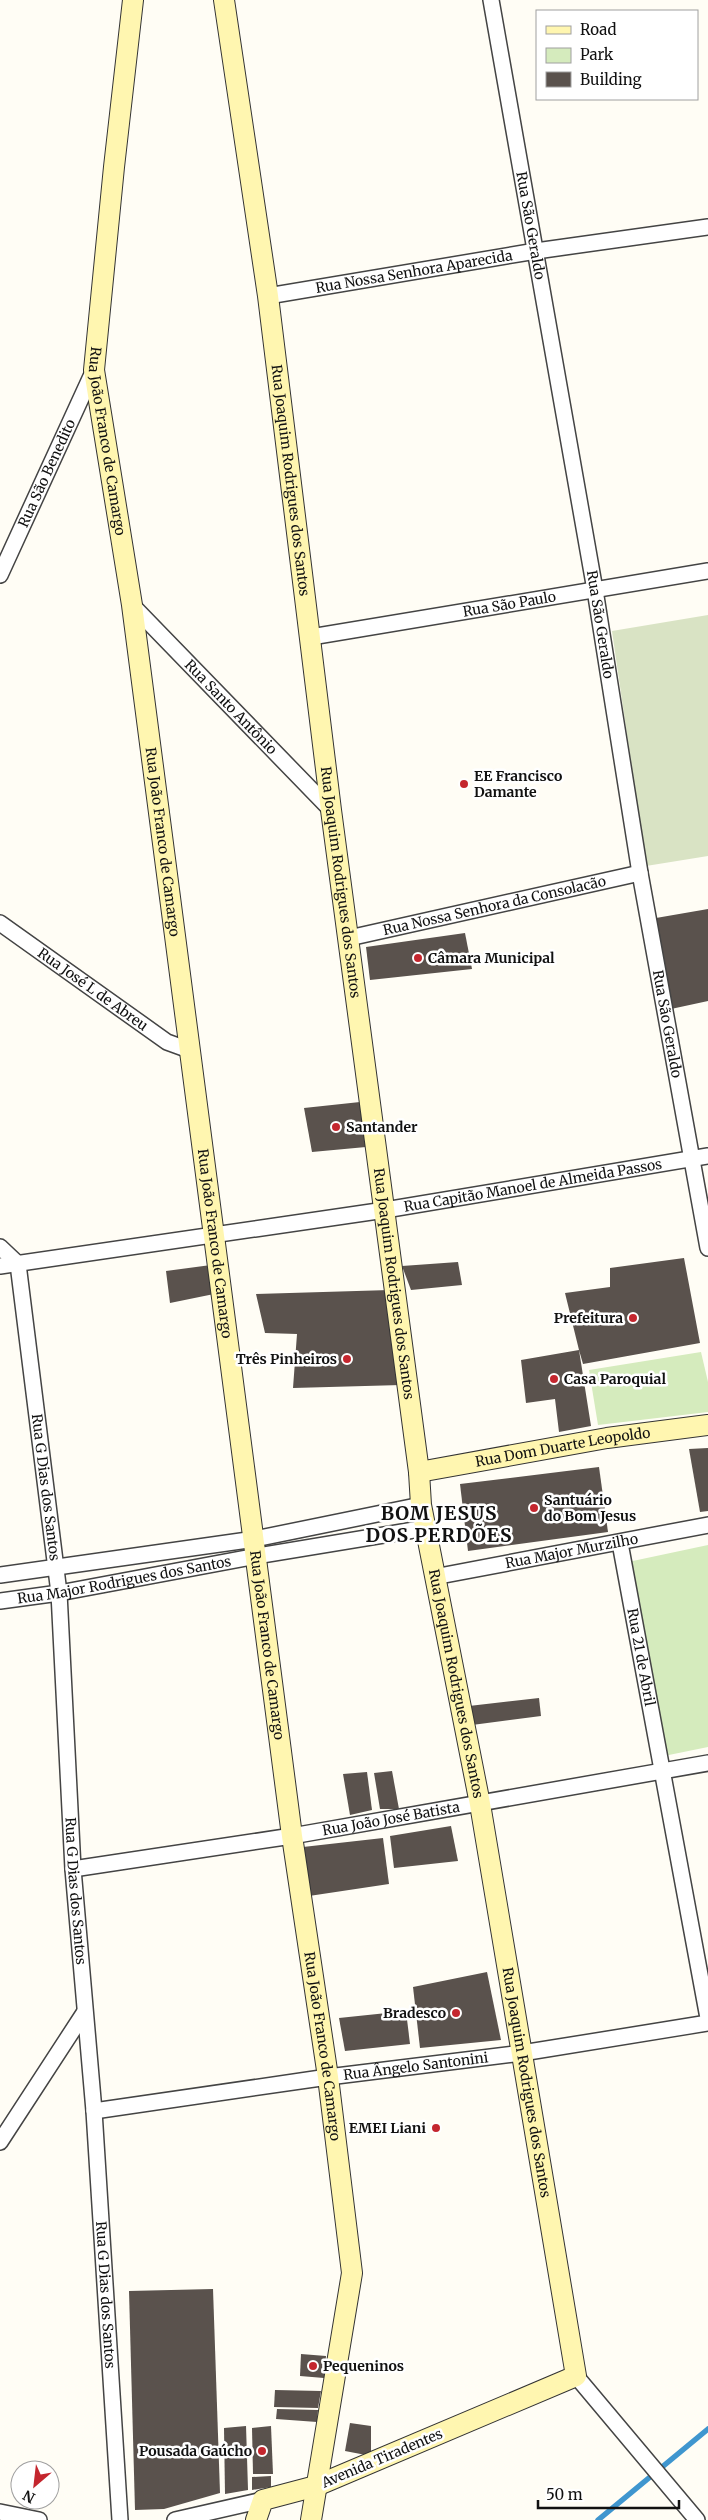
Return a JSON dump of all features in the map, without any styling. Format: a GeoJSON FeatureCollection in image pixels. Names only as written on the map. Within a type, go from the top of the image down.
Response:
{"type":"FeatureCollection","features":[{"type":"Feature","properties":{"kind":"street","name":"Rua João Franco de Camargo"},"geometry":{"type":"LineString","coordinates":[[133,0],[94,370],[132,605],[189,1050],[216,1236],[292,1836],[328,2077],[352,2274],[316,2486],[312,2520]]}},
{"type":"Feature","properties":{"kind":"street","name":"Rua Joaquim Rodrigues dos Santos"},"geometry":{"type":"LineString","coordinates":[[224,0],[268,296],[331,810],[385,1210],[422,1505],[434,1576],[480,1804],[576,2376]]}},
{"type":"Feature","properties":{"kind":"street","name":"Rua São Geraldo"},"geometry":{"type":"LineString","coordinates":[[491,0],[595,590],[640,873],[708,1248]]}},
{"type":"Feature","properties":{"kind":"street","name":"Rua Nossa Senhora Aparecida"},"geometry":{"type":"LineString","coordinates":[[268,296],[536,251],[708,227]]}},
{"type":"Feature","properties":{"kind":"street","name":"Rua São Benedito"},"geometry":{"type":"LineString","coordinates":[[0,575],[94,370]]}},
{"type":"Feature","properties":{"kind":"street","name":"Rua São Paulo"},"geometry":{"type":"LineString","coordinates":[[311,637],[708,571]]}},
{"type":"Feature","properties":{"kind":"street","name":"Rua Santo Antônio"},"geometry":{"type":"LineString","coordinates":[[132,605],[331,810]]}},
{"type":"Feature","properties":{"kind":"street","name":"Rua Nossa Senhora da Consolacão"},"geometry":{"type":"LineString","coordinates":[[349,938],[640,873]]}},
{"type":"Feature","properties":{"kind":"street","name":"Rua José L de Abreu"},"geometry":{"type":"LineString","coordinates":[[0,923],[167,1042],[189,1050]]}},
{"type":"Feature","properties":{"kind":"street","name":"Rua Capitão Manoel de Almeida Passos"},"geometry":{"type":"LineString","coordinates":[[0,1266],[385,1210],[708,1156]]}},
{"type":"Feature","properties":{"kind":"street"},"geometry":{"type":"LineString","coordinates":[[0,1247],[18,1264]]}},
{"type":"Feature","properties":{"kind":"street","name":"Rua G Dias dos Santos"},"geometry":{"type":"LineString","coordinates":[[18,1264],[59,1593],[73,1869],[94,2112],[120,2520]]}},
{"type":"Feature","properties":{"kind":"street","name":"Rua Dom Duarte Leopoldo"},"geometry":{"type":"LineString","coordinates":[[419,1472],[607,1438],[708,1425]]}},
{"type":"Feature","properties":{"kind":"street","name":"Rua Major Rodrigues dos Santos"},"geometry":{"type":"LineString","coordinates":[[0,1601],[59,1593],[256,1548],[422,1505]]}},
{"type":"Feature","properties":{"kind":"street","name":"Rua Major Murzilho"},"geometry":{"type":"LineString","coordinates":[[434,1576],[620,1543],[708,1525]]}},
{"type":"Feature","properties":{"kind":"street","name":"Rua Major Rodrigues dos Santos"},"geometry":{"type":"LineString","coordinates":[[0,1575],[56,1567],[256,1548],[426,1528]]}},
{"type":"Feature","properties":{"kind":"street","name":"Rua 21 de Abril"},"geometry":{"type":"LineString","coordinates":[[620,1543],[664,1772],[708,2018]]}},
{"type":"Feature","properties":{"kind":"street","name":"Rua João José Batista"},"geometry":{"type":"LineString","coordinates":[[73,1869],[292,1836],[708,1763]]}},
{"type":"Feature","properties":{"kind":"street"},"geometry":{"type":"LineString","coordinates":[[0,2142],[84,2013]]}},
{"type":"Feature","properties":{"kind":"street","name":"Rua Ângelo Santonini"},"geometry":{"type":"LineString","coordinates":[[94,2112],[328,2077],[522,2054],[708,2023]]}},
{"type":"Feature","properties":{"kind":"street"},"geometry":{"type":"LineString","coordinates":[[576,2376],[697,2520]]}},
{"type":"Feature","properties":{"kind":"street","name":"Avenida Tiradentes"},"geometry":{"type":"LineString","coordinates":[[180,2520],[316,2486],[576,2376]]}},
{"type":"Feature","properties":{"kind":"street"},"geometry":{"type":"LineString","coordinates":[[256,2520],[263,2500]]}},
{"type":"Feature","properties":{"kind":"street"},"geometry":{"type":"LineString","coordinates":[[0,2512],[39,2520]]}},
{"type":"Feature","properties":{"kind":"green space"},"geometry":{"type":"Polygon","coordinates":[[[708,615],[708,856],[646,866],[612,631],[708,615]]]}},
{"type":"Feature","properties":{"kind":"green space"},"geometry":{"type":"Polygon","coordinates":[[[701,1352],[708,1382],[708,1412],[598,1425],[589,1370],[701,1352]]]}},
{"type":"Feature","properties":{"kind":"green space"},"geometry":{"type":"Polygon","coordinates":[[[708,1545],[708,1747],[659,1757],[628,1562],[708,1545]]]}},
{"type":"Feature","properties":{"kind":"building"},"geometry":{"type":"Polygon","coordinates":[[[708,909],[708,1001],[671,1009],[656,918],[708,909]]]}},
{"type":"Feature","properties":{"kind":"building","name":"Câmara Municipal"},"geometry":{"type":"Polygon","coordinates":[[[465,933],[472,969],[370,980],[366,947],[465,933]]]}},
{"type":"Feature","properties":{"kind":"building","name":"Santander"},"geometry":{"type":"Polygon","coordinates":[[[360,1102],[366,1147],[312,1152],[304,1108],[360,1102]]]}},
{"type":"Feature","properties":{"kind":"building","name":"Prefeitura"},"geometry":{"type":"Polygon","coordinates":[[[684,1258],[700,1343],[583,1364],[565,1293],[610,1287],[610,1268],[684,1258]]]}},
{"type":"Feature","properties":{"kind":"building"},"geometry":{"type":"Polygon","coordinates":[[[458,1262],[462,1285],[411,1290],[402,1266],[458,1262]]]}},
{"type":"Feature","properties":{"kind":"building"},"geometry":{"type":"Polygon","coordinates":[[[211,1265],[214,1294],[170,1303],[166,1271],[211,1265]]]}},
{"type":"Feature","properties":{"kind":"building","name":"Três Pinheiros"},"geometry":{"type":"Polygon","coordinates":[[[390,1290],[401,1385],[293,1388],[297,1334],[265,1333],[256,1294],[390,1290]]]}},
{"type":"Feature","properties":{"kind":"building","name":"Casa Paroquial"},"geometry":{"type":"Polygon","coordinates":[[[579,1350],[591,1426],[559,1432],[555,1399],[526,1403],[521,1360],[579,1350]]]}},
{"type":"Feature","properties":{"kind":"building"},"geometry":{"type":"Polygon","coordinates":[[[708,1448],[708,1511],[700,1512],[689,1449],[708,1448]]]}},
{"type":"Feature","properties":{"kind":"building","name":"Santuário do Bom Jesus"},"geometry":{"type":"Polygon","coordinates":[[[599,1467],[608,1532],[468,1551],[460,1484],[599,1467]]]}},
{"type":"Feature","properties":{"kind":"building"},"geometry":{"type":"Polygon","coordinates":[[[539,1698],[541,1716],[472,1725],[469,1706],[539,1698]]]}},
{"type":"Feature","properties":{"kind":"building"},"geometry":{"type":"Polygon","coordinates":[[[392,1771],[399,1809],[380,1809],[374,1773],[392,1771]]]}},
{"type":"Feature","properties":{"kind":"building"},"geometry":{"type":"Polygon","coordinates":[[[367,1772],[372,1810],[350,1815],[343,1774],[367,1772]]]}},
{"type":"Feature","properties":{"kind":"building"},"geometry":{"type":"Polygon","coordinates":[[[451,1826],[458,1861],[394,1868],[390,1836],[451,1826]]]}},
{"type":"Feature","properties":{"kind":"building"},"geometry":{"type":"Polygon","coordinates":[[[383,1838],[389,1884],[309,1896],[303,1847],[383,1838]]]}},
{"type":"Feature","properties":{"kind":"building","name":"Bradesco"},"geometry":{"type":"Polygon","coordinates":[[[487,1972],[501,2040],[420,2048],[413,1987],[487,1972]]]}},
{"type":"Feature","properties":{"kind":"building"},"geometry":{"type":"Polygon","coordinates":[[[406,2011],[410,2044],[345,2051],[339,2018],[406,2011]]]}},
{"type":"Feature","properties":{"kind":"building"},"geometry":{"type":"Polygon","coordinates":[[[213,2289],[220,2493],[164,2509],[135,2510],[129,2291],[213,2289]]]}},
{"type":"Feature","properties":{"kind":"building","name":"Pequeninos"},"geometry":{"type":"Polygon","coordinates":[[[301,2354],[326,2356],[324,2378],[300,2376],[301,2354]]]}},
{"type":"Feature","properties":{"kind":"building"},"geometry":{"type":"Polygon","coordinates":[[[275,2390],[321,2391],[318,2408],[274,2407],[275,2390]]]}},
{"type":"Feature","properties":{"kind":"building"},"geometry":{"type":"Polygon","coordinates":[[[277,2409],[318,2410],[317,2422],[276,2419],[277,2409]]]}},
{"type":"Feature","properties":{"kind":"building"},"geometry":{"type":"Polygon","coordinates":[[[350,2423],[371,2426],[371,2456],[345,2451],[350,2423]]]}},
{"type":"Feature","properties":{"kind":"building"},"geometry":{"type":"Polygon","coordinates":[[[246,2426],[248,2490],[225,2494],[224,2428],[246,2426]]]}},
{"type":"Feature","properties":{"kind":"building","name":"Pousada Gaúcho"},"geometry":{"type":"Polygon","coordinates":[[[271,2426],[273,2474],[253,2474],[252,2428],[271,2426]]]}},
{"type":"Feature","properties":{"kind":"building"},"geometry":{"type":"Polygon","coordinates":[[[271,2476],[271,2487],[252,2490],[252,2477],[271,2476]]]}},
{"type":"Feature","properties":{"kind":"waterway"},"geometry":{"type":"LineString","coordinates":[[598,2520],[708,2429]]}},
{"type":"Feature","properties":{"kind":"place","name":"EE Francisco Damante"},"geometry":{"type":"Point","coordinates":[464,784]}},
{"type":"Feature","properties":{"kind":"place","name":"Câmara Municipal"},"geometry":{"type":"Point","coordinates":[418,958]}},
{"type":"Feature","properties":{"kind":"place","name":"Santander"},"geometry":{"type":"Point","coordinates":[336,1127]}},
{"type":"Feature","properties":{"kind":"place","name":"Prefeitura"},"geometry":{"type":"Point","coordinates":[633,1318]}},
{"type":"Feature","properties":{"kind":"place","name":"Três Pinheiros"},"geometry":{"type":"Point","coordinates":[347,1359]}},
{"type":"Feature","properties":{"kind":"place","name":"Casa Paroquial"},"geometry":{"type":"Point","coordinates":[554,1379]}},
{"type":"Feature","properties":{"kind":"place","name":"Santuário do Bom Jesus"},"geometry":{"type":"Point","coordinates":[534,1508]}},
{"type":"Feature","properties":{"kind":"place","name":"Bradesco"},"geometry":{"type":"Point","coordinates":[456,2013]}},
{"type":"Feature","properties":{"kind":"place","name":"EMEI Liani"},"geometry":{"type":"Point","coordinates":[436,2128]}},
{"type":"Feature","properties":{"kind":"place","name":"Pequeninos"},"geometry":{"type":"Point","coordinates":[313,2366]}},
{"type":"Feature","properties":{"kind":"place","name":"Pousada Gaúcho"},"geometry":{"type":"Point","coordinates":[262,2451]}},
{"type":"Feature","properties":{"kind":"district","name":"BOM JESUS DOS PERDÕES"},"geometry":{"type":"Point","coordinates":[439,1524]}}]}
